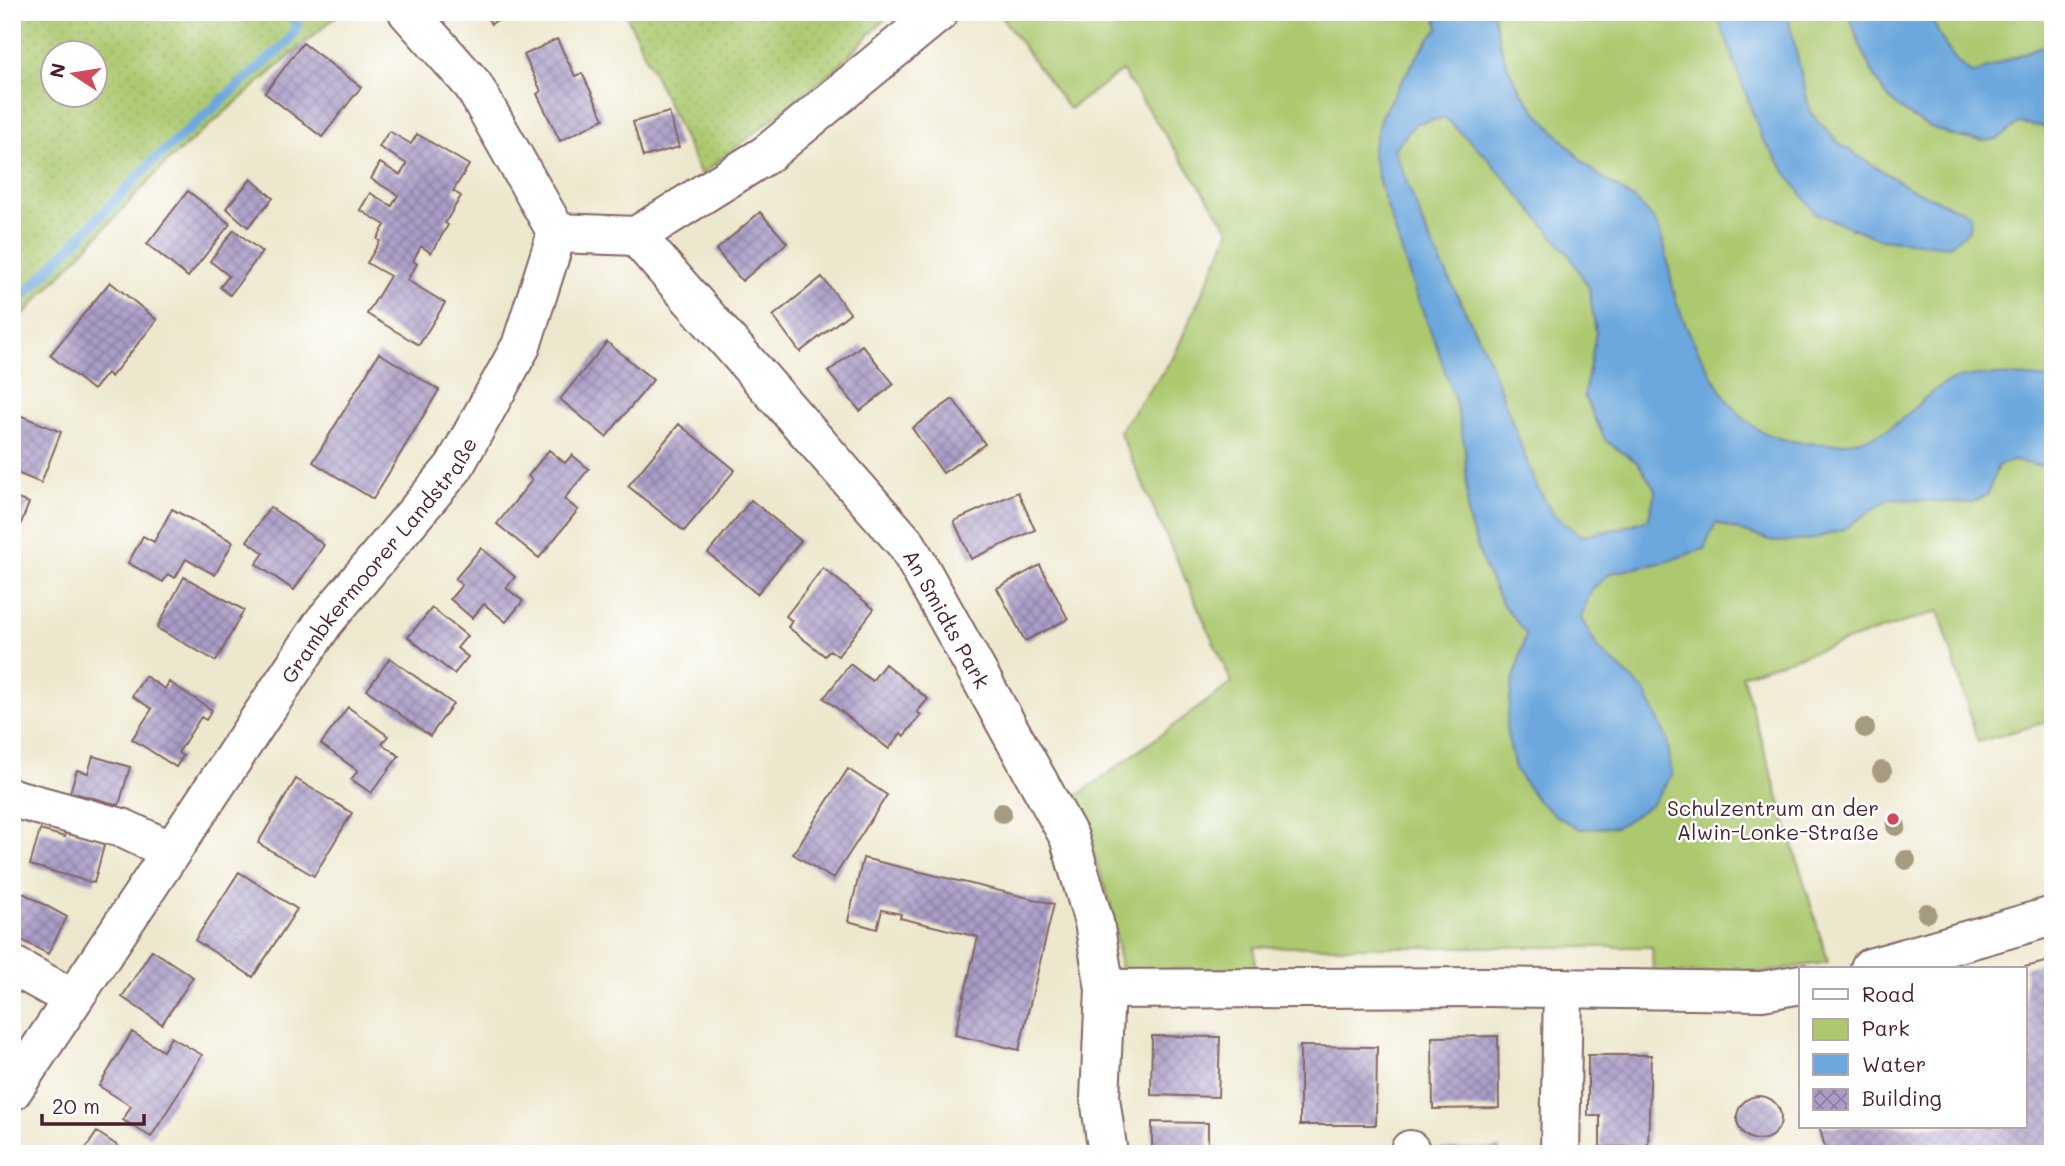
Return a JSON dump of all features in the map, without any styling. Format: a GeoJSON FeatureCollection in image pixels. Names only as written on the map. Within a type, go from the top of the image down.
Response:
{"type":"FeatureCollection","features":[{"type":"Feature","properties":{"kind":"street"},"geometry":{"type":"LineString","coordinates":[[408,12],[473,85],[557,233],[636,236],[767,154],[939,12]]}},
{"type":"Feature","properties":{"kind":"street","name":"Grambkermoorer Landstraße"},"geometry":{"type":"LineString","coordinates":[[12,1091],[324,622],[454,467],[521,346],[557,233]]}},
{"type":"Feature","properties":{"kind":"street","name":"An Smidts Park"},"geometry":{"type":"LineString","coordinates":[[636,236],[907,545],[1069,837],[1094,922],[1105,989],[1100,1098],[1108,1154]]}},
{"type":"Feature","properties":{"kind":"street"},"geometry":{"type":"LineString","coordinates":[[12,798],[122,828],[171,851]]}},
{"type":"Feature","properties":{"kind":"street"},"geometry":{"type":"LineString","coordinates":[[1874,967],[2053,916]]}},
{"type":"Feature","properties":{"kind":"street"},"geometry":{"type":"LineString","coordinates":[[12,965],[73,999]]}},
{"type":"Feature","properties":{"kind":"street"},"geometry":{"type":"LineString","coordinates":[[1105,989],[1563,988],[1762,991],[1799,984]]}},
{"type":"Feature","properties":{"kind":"street"},"geometry":{"type":"LineString","coordinates":[[1560,1154],[1563,988]]}},
{"type":"Feature","properties":{"kind":"green space"},"geometry":{"type":"Polygon","coordinates":[[[12,12],[341,12],[166,163],[12,327],[12,12]]]}},
{"type":"Feature","properties":{"kind":"green space"},"geometry":{"type":"Polygon","coordinates":[[[625,12],[892,12],[837,68],[701,175],[625,12]]]}},
{"type":"Feature","properties":{"kind":"green space"},"geometry":{"type":"Polygon","coordinates":[[[998,12],[2053,12],[2053,720],[1978,742],[1939,611],[1742,675],[1828,962],[1764,972],[1653,973],[1652,947],[1255,947],[1255,969],[1121,970],[1111,905],[1074,798],[1232,683],[1119,431],[1173,358],[1230,231],[1122,71],[1069,109],[998,12]]]}},
{"type":"Feature","properties":{"kind":"water"},"geometry":{"type":"Polygon","coordinates":[[[1434,12],[1493,12],[1502,52],[1524,96],[1587,165],[1634,200],[1653,219],[1662,239],[1672,285],[1687,329],[1732,406],[1763,432],[1780,438],[1819,444],[1858,440],[1890,428],[1935,390],[1962,377],[1988,375],[2053,379],[2053,468],[2014,461],[1998,465],[1987,495],[1970,503],[1889,499],[1842,530],[1809,540],[1776,542],[1716,523],[1704,549],[1665,562],[1611,573],[1591,590],[1581,618],[1598,648],[1645,691],[1667,739],[1672,775],[1651,805],[1617,827],[1580,829],[1556,816],[1537,800],[1515,769],[1506,728],[1512,685],[1526,634],[1501,602],[1485,569],[1468,519],[1465,448],[1456,404],[1415,292],[1372,152],[1381,116],[1410,67],[1439,28],[1434,12]],[[1445,118],[1416,123],[1394,149],[1428,236],[1488,357],[1535,483],[1553,514],[1582,536],[1648,519],[1656,491],[1638,463],[1606,441],[1584,396],[1596,333],[1589,288],[1569,255],[1487,157],[1445,118]]]}},
{"type":"Feature","properties":{"kind":"water"},"geometry":{"type":"Polygon","coordinates":[[[1716,12],[1787,12],[1810,112],[1841,145],[1911,189],[1970,214],[1969,230],[1948,246],[1879,239],[1815,213],[1762,138],[1716,12]]]}},
{"type":"Feature","properties":{"kind":"water"},"geometry":{"type":"Polygon","coordinates":[[[1849,12],[1928,12],[1952,55],[1973,74],[2041,46],[2053,46],[2053,121],[2046,127],[2018,123],[1999,138],[1982,140],[1951,135],[1919,121],[1904,112],[1884,92],[1864,54],[1849,12]]]}},
{"type":"Feature","properties":{"kind":"building"},"geometry":{"type":"Polygon","coordinates":[[[484,12],[510,12],[491,24],[484,12]]]}},
{"type":"Feature","properties":{"kind":"building"},"geometry":{"type":"Polygon","coordinates":[[[557,39],[575,76],[582,73],[604,119],[560,141],[537,94],[541,91],[524,55],[557,39]]]}},
{"type":"Feature","properties":{"kind":"building"},"geometry":{"type":"Polygon","coordinates":[[[303,43],[361,87],[322,137],[265,93],[303,43]]]}},
{"type":"Feature","properties":{"kind":"building"},"geometry":{"type":"Polygon","coordinates":[[[669,112],[679,147],[643,157],[633,122],[669,112]]]}},
{"type":"Feature","properties":{"kind":"building"},"geometry":{"type":"Polygon","coordinates":[[[389,131],[411,144],[417,134],[469,165],[453,191],[461,196],[445,223],[448,225],[431,253],[421,246],[413,261],[417,264],[407,280],[445,303],[419,345],[367,314],[390,276],[367,263],[380,241],[377,239],[385,225],[360,210],[370,193],[392,206],[398,195],[371,179],[380,163],[400,175],[407,164],[379,147],[389,131]]]}},
{"type":"Feature","properties":{"kind":"building"},"geometry":{"type":"Polygon","coordinates":[[[251,179],[273,198],[248,227],[226,208],[251,179]]]}},
{"type":"Feature","properties":{"kind":"building"},"geometry":{"type":"Polygon","coordinates":[[[188,191],[230,224],[188,277],[147,244],[188,191]]]}},
{"type":"Feature","properties":{"kind":"building"},"geometry":{"type":"Polygon","coordinates":[[[760,212],[787,243],[742,281],[716,250],[760,212]]]}},
{"type":"Feature","properties":{"kind":"building"},"geometry":{"type":"Polygon","coordinates":[[[234,230],[262,252],[230,295],[220,287],[229,276],[210,261],[234,230]]]}},
{"type":"Feature","properties":{"kind":"building"},"geometry":{"type":"Polygon","coordinates":[[[822,277],[850,313],[800,352],[773,316],[822,277]]]}},
{"type":"Feature","properties":{"kind":"building"},"geometry":{"type":"Polygon","coordinates":[[[110,282],[157,320],[111,377],[107,373],[93,390],[50,355],[110,282]]]}},
{"type":"Feature","properties":{"kind":"building"},"geometry":{"type":"Polygon","coordinates":[[[607,342],[653,380],[606,437],[560,399],[607,342]]]}},
{"type":"Feature","properties":{"kind":"building"},"geometry":{"type":"Polygon","coordinates":[[[862,345],[894,384],[860,411],[828,372],[862,345]]]}},
{"type":"Feature","properties":{"kind":"building"},"geometry":{"type":"Polygon","coordinates":[[[379,353],[439,390],[373,499],[313,462],[379,353]]]}},
{"type":"Feature","properties":{"kind":"building"},"geometry":{"type":"Polygon","coordinates":[[[953,399],[985,444],[943,473],[912,428],[953,399]]]}},
{"type":"Feature","properties":{"kind":"building"},"geometry":{"type":"Polygon","coordinates":[[[12,412],[61,432],[41,483],[12,471],[12,412]]]}},
{"type":"Feature","properties":{"kind":"building"},"geometry":{"type":"Polygon","coordinates":[[[679,424],[735,470],[684,531],[628,486],[679,424]]]}},
{"type":"Feature","properties":{"kind":"building"},"geometry":{"type":"Polygon","coordinates":[[[549,450],[565,463],[572,455],[589,469],[564,499],[578,510],[539,558],[497,524],[532,480],[528,476],[549,450]]]}},
{"type":"Feature","properties":{"kind":"building"},"geometry":{"type":"Polygon","coordinates":[[[1018,492],[1035,530],[971,559],[954,521],[1018,492]]]}},
{"type":"Feature","properties":{"kind":"building"},"geometry":{"type":"Polygon","coordinates":[[[12,497],[29,503],[12,546],[12,497]]]}},
{"type":"Feature","properties":{"kind":"building"},"geometry":{"type":"Polygon","coordinates":[[[751,500],[801,541],[757,594],[708,553],[751,500]]]}},
{"type":"Feature","properties":{"kind":"building"},"geometry":{"type":"Polygon","coordinates":[[[270,507],[324,545],[294,590],[256,564],[264,553],[247,541],[270,507]]]}},
{"type":"Feature","properties":{"kind":"building"},"geometry":{"type":"Polygon","coordinates":[[[172,509],[233,542],[215,575],[186,559],[175,578],[168,574],[163,582],[128,563],[143,536],[154,542],[172,509]]]}},
{"type":"Feature","properties":{"kind":"building"},"geometry":{"type":"Polygon","coordinates":[[[481,548],[515,577],[506,588],[523,601],[506,622],[484,604],[472,618],[450,599],[462,585],[455,579],[481,548]]]}},
{"type":"Feature","properties":{"kind":"building"},"geometry":{"type":"Polygon","coordinates":[[[1040,565],[1068,619],[1025,641],[997,588],[1040,565]]]}},
{"type":"Feature","properties":{"kind":"building"},"geometry":{"type":"Polygon","coordinates":[[[823,568],[874,609],[838,656],[830,650],[825,656],[788,627],[792,621],[786,616],[823,568]]]}},
{"type":"Feature","properties":{"kind":"building"},"geometry":{"type":"Polygon","coordinates":[[[184,577],[244,610],[216,661],[157,628],[184,577]]]}},
{"type":"Feature","properties":{"kind":"building"},"geometry":{"type":"Polygon","coordinates":[[[432,608],[467,636],[457,648],[468,657],[454,674],[408,637],[432,608]]]}},
{"type":"Feature","properties":{"kind":"building"},"geometry":{"type":"Polygon","coordinates":[[[390,658],[453,704],[430,736],[367,690],[390,658]]]}},
{"type":"Feature","properties":{"kind":"building"},"geometry":{"type":"Polygon","coordinates":[[[850,664],[872,681],[885,664],[928,699],[917,712],[921,715],[904,736],[901,733],[889,749],[824,698],[850,664]]]}},
{"type":"Feature","properties":{"kind":"building"},"geometry":{"type":"Polygon","coordinates":[[[145,676],[165,689],[169,682],[212,710],[206,720],[201,717],[178,753],[183,756],[176,767],[132,739],[152,709],[132,696],[145,676]]]}},
{"type":"Feature","properties":{"kind":"building"},"geometry":{"type":"Polygon","coordinates":[[[348,707],[388,736],[382,744],[399,756],[371,793],[351,779],[358,771],[321,744],[348,707]]]}},
{"type":"Feature","properties":{"kind":"building"},"geometry":{"type":"Polygon","coordinates":[[[93,756],[130,767],[119,805],[70,792],[77,770],[88,773],[93,756]]]}},
{"type":"Feature","properties":{"kind":"building"},"geometry":{"type":"Polygon","coordinates":[[[848,769],[887,795],[833,879],[793,854],[848,769]]]}},
{"type":"Feature","properties":{"kind":"building"},"geometry":{"type":"Polygon","coordinates":[[[296,779],[352,813],[314,876],[258,843],[296,779]]]}},
{"type":"Feature","properties":{"kind":"building"},"geometry":{"type":"Polygon","coordinates":[[[40,830],[65,837],[66,831],[105,842],[94,883],[30,865],[40,830]]]}},
{"type":"Feature","properties":{"kind":"building"},"geometry":{"type":"Polygon","coordinates":[[[863,858],[1054,904],[1019,1050],[955,1035],[978,937],[900,918],[901,914],[882,910],[877,929],[848,921],[863,858]]]}},
{"type":"Feature","properties":{"kind":"building"},"geometry":{"type":"Polygon","coordinates":[[[239,872],[297,909],[253,977],[195,940],[239,872]]]}},
{"type":"Feature","properties":{"kind":"building"},"geometry":{"type":"Polygon","coordinates":[[[23,893],[67,917],[48,954],[12,935],[12,913],[23,893]]]}},
{"type":"Feature","properties":{"kind":"building"},"geometry":{"type":"Polygon","coordinates":[[[152,950],[193,977],[162,1024],[122,997],[152,950]]]}},
{"type":"Feature","properties":{"kind":"building"},"geometry":{"type":"Polygon","coordinates":[[[2053,960],[2053,1154],[1827,1154],[1820,1128],[2026,1128],[2025,967],[2053,960]]]}},
{"type":"Feature","properties":{"kind":"building"},"geometry":{"type":"Polygon","coordinates":[[[12,985],[20,990],[12,1003],[12,985]]]}},
{"type":"Feature","properties":{"kind":"building"},"geometry":{"type":"Polygon","coordinates":[[[132,1032],[163,1051],[171,1037],[202,1055],[151,1137],[123,1120],[131,1106],[99,1086],[132,1032]]]}},
{"type":"Feature","properties":{"kind":"building"},"geometry":{"type":"Polygon","coordinates":[[[1152,1036],[1220,1037],[1218,1097],[1151,1095],[1152,1036]]]}},
{"type":"Feature","properties":{"kind":"building"},"geometry":{"type":"Polygon","coordinates":[[[1498,1036],[1499,1108],[1433,1109],[1432,1037],[1498,1036]]]}},
{"type":"Feature","properties":{"kind":"building"},"geometry":{"type":"Polygon","coordinates":[[[1300,1046],[1377,1047],[1376,1125],[1300,1125],[1300,1046]]]}},
{"type":"Feature","properties":{"kind":"building"},"geometry":{"type":"Polygon","coordinates":[[[1588,1055],[1651,1055],[1648,1147],[1600,1147],[1600,1116],[1588,1116],[1588,1055]]]}},
{"type":"Feature","properties":{"kind":"building"},"geometry":{"type":"Polygon","coordinates":[[[1759,1096],[1768,1097],[1775,1102],[1780,1109],[1780,1127],[1775,1134],[1768,1139],[1759,1140],[1750,1139],[1743,1134],[1738,1127],[1737,1118],[1738,1109],[1743,1102],[1750,1097],[1759,1096]]]}},
{"type":"Feature","properties":{"kind":"building"},"geometry":{"type":"Polygon","coordinates":[[[1152,1122],[1208,1123],[1208,1154],[1152,1154],[1152,1122]]]}},
{"type":"Feature","properties":{"kind":"building"},"geometry":{"type":"Polygon","coordinates":[[[97,1132],[130,1154],[82,1154],[97,1132]]]}},
{"type":"Feature","properties":{"kind":"building"},"geometry":{"type":"Polygon","coordinates":[[[1500,1148],[1500,1154],[1437,1154],[1437,1149],[1500,1148]]]}},
{"type":"Feature","properties":{"kind":"waterway"},"geometry":{"type":"LineString","coordinates":[[12,308],[153,161],[288,42],[297,26],[289,12]]}},
{"type":"Feature","properties":{"kind":"place","name":"Schulzentrum an der Alwin-Lonke-Straße"},"geometry":{"type":"Point","coordinates":[1893,819]}}]}
